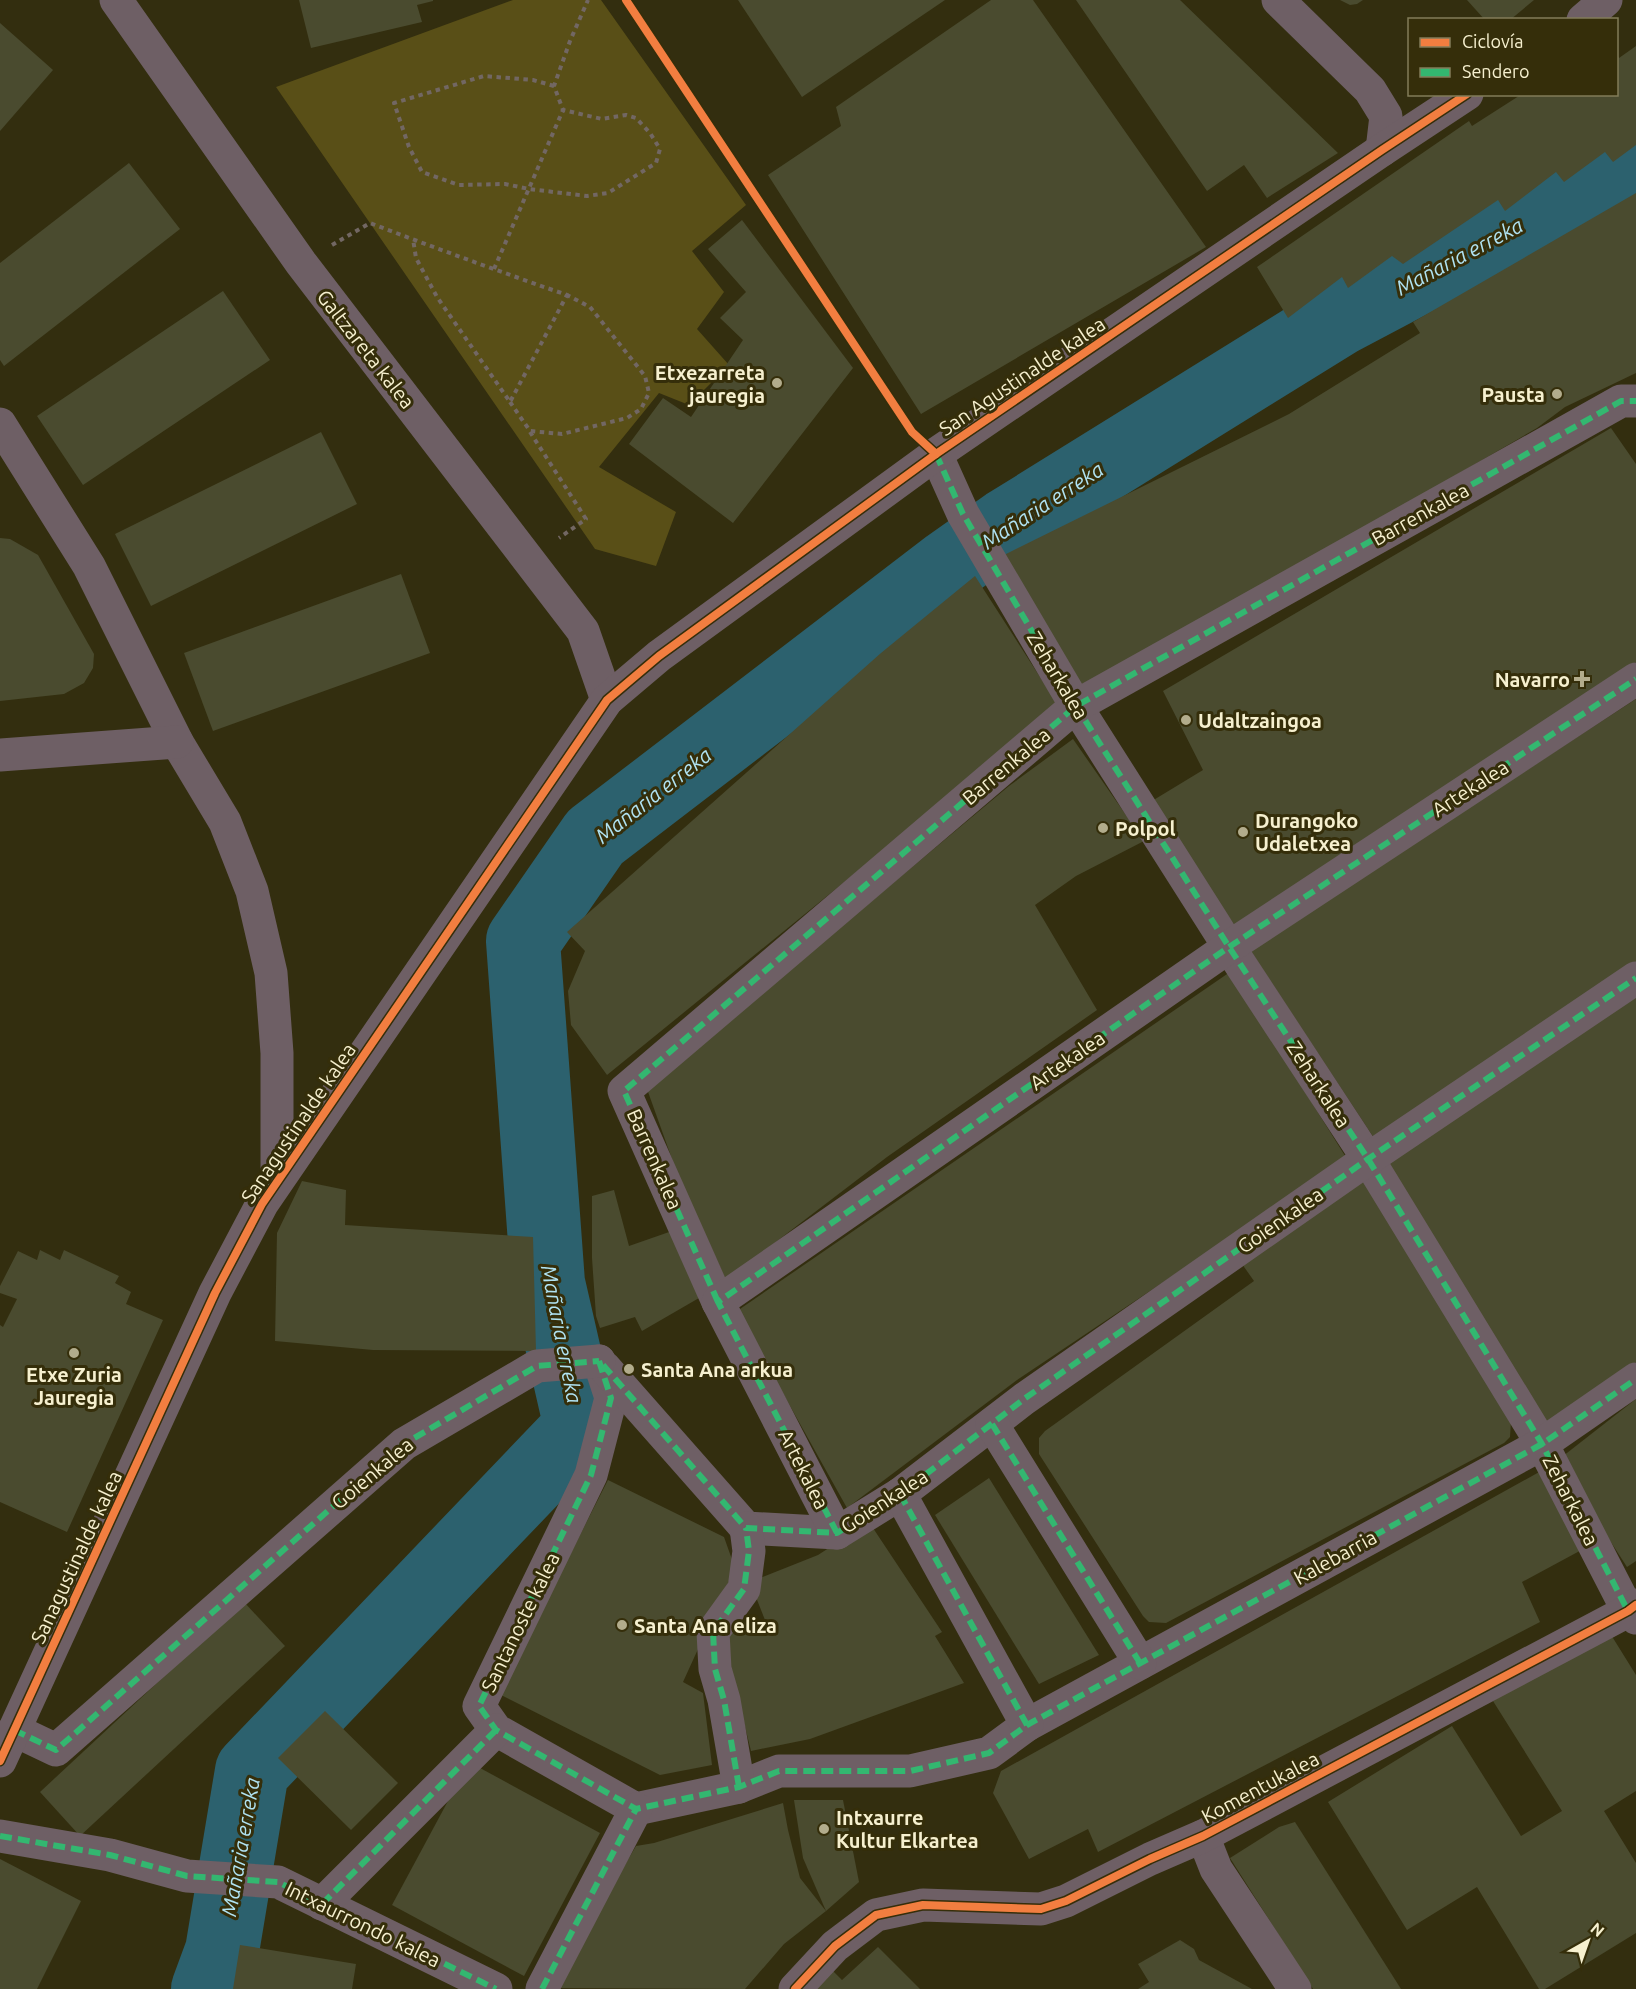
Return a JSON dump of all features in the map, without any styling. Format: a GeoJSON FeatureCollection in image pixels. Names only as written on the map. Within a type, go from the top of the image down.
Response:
{"type":"FeatureCollection","features":[{"type":"Feature","properties":{"kind":"street","name":"Galtzareta kalea"},"geometry":{"type":"LineString","coordinates":[[116,0],[300,263],[583,631],[607,700]]}},
{"type":"Feature","properties":{"kind":"street"},"geometry":{"type":"LineString","coordinates":[[1278,0],[1370,90],[1386,116],[1382,150]]}},
{"type":"Feature","properties":{"kind":"street"},"geometry":{"type":"LineString","coordinates":[[1585,18],[1606,0]]}},
{"type":"Feature","properties":{"kind":"street","name":"San Agustinalde kalea"},"geometry":{"type":"LineString","coordinates":[[607,700],[660,656],[936,454],[1464,96]]}},
{"type":"Feature","properties":{"kind":"street","name":"Barrenkalea"},"geometry":{"type":"LineString","coordinates":[[718,1302],[624,1091],[1076,706],[1621,401],[1636,401]]}},
{"type":"Feature","properties":{"kind":"street"},"geometry":{"type":"LineString","coordinates":[[0,424],[89,566],[177,742],[225,822],[252,891],[269,963],[277,1053],[277,1181]]}},
{"type":"Feature","properties":{"kind":"street","name":"Zeharkalea"},"geometry":{"type":"LineString","coordinates":[[936,454],[963,514],[1076,706],[1368,1158],[1542,1444],[1633,1612]]}},
{"type":"Feature","properties":{"kind":"street","name":"Artekalea"},"geometry":{"type":"LineString","coordinates":[[837,1533],[718,1302],[1229,946],[1636,679]]}},
{"type":"Feature","properties":{"kind":"street","name":"Sanagustinalde kalea"},"geometry":{"type":"LineString","coordinates":[[0,1761],[215,1293],[262,1204],[607,700]]}},
{"type":"Feature","properties":{"kind":"street"},"geometry":{"type":"LineString","coordinates":[[0,755],[177,742]]}},
{"type":"Feature","properties":{"kind":"street","name":"Goienkalea"},"geometry":{"type":"LineString","coordinates":[[746,1528],[837,1533],[900,1494],[1024,1399],[1368,1158],[1636,978]]}},
{"type":"Feature","properties":{"kind":"street"},"geometry":{"type":"LineString","coordinates":[[542,1989],[636,1809],[739,1787],[724,1700],[715,1669],[713,1632],[744,1589],[749,1551],[746,1528],[599,1361]]}},
{"type":"Feature","properties":{"kind":"street","name":"Goienkalea"},"geometry":{"type":"LineString","coordinates":[[15,1730],[56,1750],[404,1444],[537,1366],[599,1361]]}},
{"type":"Feature","properties":{"kind":"street","name":"Santanoste kalea"},"geometry":{"type":"LineString","coordinates":[[599,1361],[611,1398],[591,1475],[479,1706],[496,1730],[636,1809]]}},
{"type":"Feature","properties":{"kind":"street","name":"Kalebarria"},"geometry":{"type":"LineString","coordinates":[[739,1787],[779,1771],[910,1771],[989,1753],[1027,1725],[1542,1444],[1636,1379]]}},
{"type":"Feature","properties":{"kind":"street"},"geometry":{"type":"LineString","coordinates":[[992,1424],[1140,1663]]}},
{"type":"Feature","properties":{"kind":"street"},"geometry":{"type":"LineString","coordinates":[[900,1494],[1027,1725]]}},
{"type":"Feature","properties":{"kind":"street","name":"Komentukalea"},"geometry":{"type":"LineString","coordinates":[[795,1989],[835,1946],[876,1915],[923,1905],[1041,1909],[1066,1901],[1150,1859],[1203,1836],[1633,1612]]}},
{"type":"Feature","properties":{"kind":"street"},"geometry":{"type":"LineString","coordinates":[[322,1904],[496,1730]]}},
{"type":"Feature","properties":{"kind":"street","name":"Intxaurrondo kalea"},"geometry":{"type":"LineString","coordinates":[[0,1836],[110,1855],[187,1876],[278,1882],[496,1989]]}},
{"type":"Feature","properties":{"kind":"street"},"geometry":{"type":"LineString","coordinates":[[1203,1836],[1216,1869],[1295,1989]]}},
{"type":"Feature","properties":{"kind":"path"},"geometry":{"type":"LineString","coordinates":[[494,269],[563,110],[554,86],[588,0]]}},
{"type":"Feature","properties":{"kind":"path"},"geometry":{"type":"LineString","coordinates":[[554,86],[533,80],[484,76],[394,103],[409,147],[422,172],[459,185],[505,184],[587,196],[608,194],[656,163],[660,149],[650,133],[636,118],[626,115],[602,119],[563,110]]}},
{"type":"Feature","properties":{"kind":"path"},"geometry":{"type":"LineString","coordinates":[[300,263],[370,223],[567,295],[590,307],[645,376],[649,393],[641,409],[627,418],[562,434],[530,431]]}},
{"type":"Feature","properties":{"kind":"path"},"geometry":{"type":"LineString","coordinates":[[413,239],[416,258],[437,297],[530,431],[586,519],[528,560]]}},
{"type":"Feature","properties":{"kind":"path"},"geometry":{"type":"LineString","coordinates":[[510,402],[567,295]]}},
{"type":"Feature","properties":{"kind":"shaded area"},"geometry":{"type":"Polygon","coordinates":[[[513,0],[601,0],[746,205],[692,251],[724,292],[697,329],[729,365],[689,405],[659,393],[599,467],[676,512],[656,566],[595,549],[276,87],[513,0]]]}},
{"type":"Feature","properties":{"kind":"building"},"geometry":{"type":"Polygon","coordinates":[[[299,0],[433,1],[417,5],[422,22],[311,48],[299,0]]]}},
{"type":"Feature","properties":{"kind":"building"},"geometry":{"type":"Polygon","coordinates":[[[738,0],[945,0],[802,97],[738,0]]]}},
{"type":"Feature","properties":{"kind":"building"},"geometry":{"type":"Polygon","coordinates":[[[991,0],[1033,0],[1206,247],[921,414],[768,175],[841,126],[836,107],[991,0]]]}},
{"type":"Feature","properties":{"kind":"building"},"geometry":{"type":"Polygon","coordinates":[[[1076,0],[1180,0],[1338,153],[1267,198],[1244,165],[1207,191],[1076,0]]]}},
{"type":"Feature","properties":{"kind":"building"},"geometry":{"type":"Polygon","coordinates":[[[1340,0],[1363,0],[1350,5],[1340,0]]]}},
{"type":"Feature","properties":{"kind":"building"},"geometry":{"type":"Polygon","coordinates":[[[1467,0],[1534,0],[1512,18],[1483,18],[1467,0]]]}},
{"type":"Feature","properties":{"kind":"building"},"geometry":{"type":"Polygon","coordinates":[[[0,23],[53,70],[0,131],[0,23]]]}},
{"type":"Feature","properties":{"kind":"building"},"geometry":{"type":"Polygon","coordinates":[[[1636,46],[1636,145],[1613,162],[1605,152],[1564,182],[1556,172],[1505,211],[1498,200],[1403,264],[1392,256],[1348,288],[1342,277],[1288,318],[1257,267],[1469,121],[1472,126],[1519,96],[1618,96],[1618,56],[1619,58],[1636,46]]]}},
{"type":"Feature","properties":{"kind":"building"},"geometry":{"type":"Polygon","coordinates":[[[129,163],[180,229],[4,366],[0,360],[0,263],[129,163]]]}},
{"type":"Feature","properties":{"kind":"building"},"geometry":{"type":"Polygon","coordinates":[[[1636,193],[1636,373],[1565,407],[1537,428],[1079,694],[998,558],[1289,414],[1420,333],[1413,322],[1636,193]]]}},
{"type":"Feature","properties":{"kind":"building","name":"Etxezarreta jauregia"},"geometry":{"type":"Polygon","coordinates":[[[742,220],[853,368],[733,523],[629,444],[663,398],[691,417],[743,340],[720,318],[746,292],[708,249],[742,220]]]}},
{"type":"Feature","properties":{"kind":"building"},"geometry":{"type":"Polygon","coordinates":[[[223,291],[270,360],[83,485],[37,416],[223,291]]]}},
{"type":"Feature","properties":{"kind":"building"},"geometry":{"type":"Polygon","coordinates":[[[1611,428],[1636,464],[1636,662],[1236,927],[1147,804],[1203,770],[1163,691],[1611,428]]]}},
{"type":"Feature","properties":{"kind":"building"},"geometry":{"type":"Polygon","coordinates":[[[321,432],[357,504],[151,606],[115,534],[321,432]]]}},
{"type":"Feature","properties":{"kind":"building"},"geometry":{"type":"Polygon","coordinates":[[[0,538],[10,539],[38,555],[94,654],[93,668],[84,683],[64,694],[0,701],[0,538]]]}},
{"type":"Feature","properties":{"kind":"building"},"geometry":{"type":"Polygon","coordinates":[[[401,574],[430,653],[213,731],[184,653],[401,574]]]}},
{"type":"Feature","properties":{"kind":"building"},"geometry":{"type":"Polygon","coordinates":[[[975,576],[1058,705],[607,1075],[571,1025],[568,991],[585,951],[567,932],[881,653],[975,576]]]}},
{"type":"Feature","properties":{"kind":"building"},"geometry":{"type":"Polygon","coordinates":[[[1636,699],[1636,962],[1374,1138],[1250,950],[1636,699]]]}},
{"type":"Feature","properties":{"kind":"building"},"geometry":{"type":"Polygon","coordinates":[[[1073,739],[1144,841],[1076,876],[1035,905],[1097,1010],[887,1157],[726,1280],[677,1173],[647,1089],[1009,786],[1073,739]]]}},
{"type":"Feature","properties":{"kind":"building"},"geometry":{"type":"Polygon","coordinates":[[[1230,972],[1347,1159],[1017,1380],[847,1508],[737,1311],[1230,972]]]}},
{"type":"Feature","properties":{"kind":"building"},"geometry":{"type":"Polygon","coordinates":[[[1636,994],[1636,1362],[1546,1424],[1382,1165],[1636,994]]]}},
{"type":"Feature","properties":{"kind":"building"},"geometry":{"type":"Polygon","coordinates":[[[1365,1180],[1511,1421],[1510,1437],[1504,1443],[1166,1623],[1149,1622],[1039,1454],[1039,1438],[1045,1431],[1254,1281],[1242,1264],[1365,1180]]]}},
{"type":"Feature","properties":{"kind":"building"},"geometry":{"type":"Polygon","coordinates":[[[302,1181],[346,1190],[345,1225],[533,1237],[536,1351],[373,1350],[275,1341],[277,1233],[302,1181]]]}},
{"type":"Feature","properties":{"kind":"building"},"geometry":{"type":"Polygon","coordinates":[[[614,1190],[629,1246],[672,1231],[699,1298],[642,1331],[635,1317],[600,1328],[596,1316],[592,1258],[592,1196],[614,1190]]]}},
{"type":"Feature","properties":{"kind":"building","name":"Etxe Zuria Jauregia"},"geometry":{"type":"Polygon","coordinates":[[[40,1250],[60,1260],[64,1250],[119,1276],[115,1283],[131,1292],[126,1304],[163,1320],[67,1532],[0,1502],[0,1325],[3,1327],[17,1299],[0,1293],[0,1286],[18,1251],[37,1260],[40,1250]]]}},
{"type":"Feature","properties":{"kind":"building"},"geometry":{"type":"Polygon","coordinates":[[[1636,1399],[1636,1561],[1627,1567],[1558,1460],[1636,1399]]]}},
{"type":"Feature","properties":{"kind":"building"},"geometry":{"type":"Polygon","coordinates":[[[1541,1471],[1587,1547],[1522,1582],[1540,1622],[1098,1852],[1088,1829],[1029,1859],[993,1793],[1001,1771],[1541,1471]]]}},
{"type":"Feature","properties":{"kind":"building"},"geometry":{"type":"Polygon","coordinates":[[[989,1478],[1099,1655],[1039,1684],[935,1515],[989,1478]]]}},
{"type":"Feature","properties":{"kind":"building","name":"Santa Ana eliza"},"geometry":{"type":"Polygon","coordinates":[[[608,1480],[724,1537],[735,1568],[683,1682],[703,1693],[712,1765],[660,1775],[499,1694],[608,1480]]]}},
{"type":"Feature","properties":{"kind":"building"},"geometry":{"type":"Polygon","coordinates":[[[869,1522],[942,1632],[935,1636],[964,1683],[810,1739],[751,1751],[721,1629],[765,1620],[750,1582],[818,1555],[869,1522]]]}},
{"type":"Feature","properties":{"kind":"building"},"geometry":{"type":"Polygon","coordinates":[[[244,1602],[285,1646],[80,1836],[40,1792],[244,1602]]]}},
{"type":"Feature","properties":{"kind":"building"},"geometry":{"type":"Polygon","coordinates":[[[1608,1630],[1636,1675],[1636,1791],[1604,1811],[1636,1863],[1636,1933],[1545,1989],[1539,1989],[1477,1887],[1407,1930],[1328,1802],[1452,1726],[1521,1836],[1562,1811],[1493,1701],[1608,1630]]]}},
{"type":"Feature","properties":{"kind":"building"},"geometry":{"type":"Polygon","coordinates":[[[325,1711],[398,1783],[351,1830],[278,1758],[325,1711]]]}},
{"type":"Feature","properties":{"kind":"building"},"geometry":{"type":"Polygon","coordinates":[[[469,1762],[600,1833],[524,1976],[392,1905],[469,1762]]]}},
{"type":"Feature","properties":{"kind":"building","name":"Intxaurre Kultur Elkartea"},"geometry":{"type":"Polygon","coordinates":[[[794,1800],[843,1800],[859,1882],[826,1911],[803,1858],[794,1800]]]}},
{"type":"Feature","properties":{"kind":"building"},"geometry":{"type":"Polygon","coordinates":[[[783,1803],[800,1878],[826,1911],[784,1944],[745,1989],[553,1988],[636,1846],[654,1843],[783,1803]]]}},
{"type":"Feature","properties":{"kind":"building"},"geometry":{"type":"Polygon","coordinates":[[[1295,1822],[1401,1989],[1313,1989],[1230,1858],[1279,1827],[1295,1822]]]}},
{"type":"Feature","properties":{"kind":"building"},"geometry":{"type":"Polygon","coordinates":[[[0,1859],[81,1901],[37,1989],[0,1989],[0,1859]]]}},
{"type":"Feature","properties":{"kind":"building"},"geometry":{"type":"Polygon","coordinates":[[[1180,1940],[1194,1949],[1199,1960],[1252,1989],[1138,1989],[1149,1982],[1138,1964],[1180,1940]]]}},
{"type":"Feature","properties":{"kind":"building"},"geometry":{"type":"Polygon","coordinates":[[[240,1945],[356,1964],[352,1989],[233,1989],[240,1945]]]}},
{"type":"Feature","properties":{"kind":"building"},"geometry":{"type":"Polygon","coordinates":[[[878,1947],[920,1989],[811,1989],[831,1969],[842,1980],[878,1947]]]}},
{"type":"Feature","properties":{"kind":"waterway","name":"Mañaria erreka"},"geometry":{"type":"LineString","coordinates":[[208,1989],[222,1951],[252,1771],[581,1427],[548,1283],[523,941],[595,837],[949,566],[1007,525],[1339,319],[1636,162]]}},
{"type":"Feature","properties":{"kind":"marked path"},"geometry":{"type":"LineString","coordinates":[[718,1302],[624,1091],[1076,706],[1621,401],[1636,401]]}},
{"type":"Feature","properties":{"kind":"marked path"},"geometry":{"type":"LineString","coordinates":[[936,454],[963,514],[1076,706],[1229,947],[1368,1159],[1542,1444],[1628,1611],[1631,1609]]}},
{"type":"Feature","properties":{"kind":"marked path"},"geometry":{"type":"LineString","coordinates":[[837,1533],[718,1302],[1229,947],[1636,679]]}},
{"type":"Feature","properties":{"kind":"marked path"},"geometry":{"type":"LineString","coordinates":[[603,1365],[746,1528],[837,1533],[900,1494],[1024,1399],[1368,1159],[1636,978]]}},
{"type":"Feature","properties":{"kind":"marked path"},"geometry":{"type":"LineString","coordinates":[[599,1361],[611,1398],[591,1475],[479,1706],[496,1730],[636,1809],[739,1787],[779,1771],[910,1771],[989,1753],[1027,1725],[1542,1444],[1636,1379]]}},
{"type":"Feature","properties":{"kind":"marked path"},"geometry":{"type":"LineString","coordinates":[[14,1730],[56,1750],[404,1444],[537,1366],[599,1361]]}},
{"type":"Feature","properties":{"kind":"marked path"},"geometry":{"type":"LineString","coordinates":[[992,1424],[1140,1663]]}},
{"type":"Feature","properties":{"kind":"marked path"},"geometry":{"type":"LineString","coordinates":[[900,1494],[1027,1725]]}},
{"type":"Feature","properties":{"kind":"marked path"},"geometry":{"type":"LineString","coordinates":[[739,1787],[724,1700],[715,1669],[713,1632],[744,1589],[749,1551],[746,1528]]}},
{"type":"Feature","properties":{"kind":"marked path"},"geometry":{"type":"LineString","coordinates":[[322,1904],[496,1730]]}},
{"type":"Feature","properties":{"kind":"marked path"},"geometry":{"type":"LineString","coordinates":[[542,1989],[636,1809]]}},
{"type":"Feature","properties":{"kind":"marked path"},"geometry":{"type":"LineString","coordinates":[[0,1836],[110,1855],[187,1876],[278,1882],[496,1989]]}},
{"type":"Feature","properties":{"kind":"cycle path"},"geometry":{"type":"LineString","coordinates":[[626,0],[912,432],[936,454]]}},
{"type":"Feature","properties":{"kind":"cycle path"},"geometry":{"type":"LineString","coordinates":[[0,1761],[215,1293],[262,1204],[607,700],[659,656],[936,454],[1464,96]]}},
{"type":"Feature","properties":{"kind":"cycle path"},"geometry":{"type":"LineString","coordinates":[[795,1989],[835,1946],[876,1915],[923,1905],[1041,1909],[1066,1901],[1150,1859],[1203,1836],[1636,1605]]}},
{"type":"Feature","properties":{"kind":"place","name":"Etxezarreta jauregia"},"geometry":{"type":"Point","coordinates":[777,383]}},
{"type":"Feature","properties":{"kind":"place","name":"Pausta"},"geometry":{"type":"Point","coordinates":[1557,394]}},
{"type":"Feature","properties":{"kind":"place","name":"Navarro"},"geometry":{"type":"Point","coordinates":[1582,679]}},
{"type":"Feature","properties":{"kind":"place","name":"Udaltzaingoa"},"geometry":{"type":"Point","coordinates":[1186,720]}},
{"type":"Feature","properties":{"kind":"place","name":"Polpol"},"geometry":{"type":"Point","coordinates":[1103,828]}},
{"type":"Feature","properties":{"kind":"place","name":"Durangoko Udaletxea"},"geometry":{"type":"Point","coordinates":[1243,832]}},
{"type":"Feature","properties":{"kind":"place","name":"Etxe Zuria Jauregia"},"geometry":{"type":"Point","coordinates":[74,1353]}},
{"type":"Feature","properties":{"kind":"place","name":"Santa Ana arkua"},"geometry":{"type":"Point","coordinates":[629,1369]}},
{"type":"Feature","properties":{"kind":"place","name":"Santa Ana eliza"},"geometry":{"type":"Point","coordinates":[622,1625]}},
{"type":"Feature","properties":{"kind":"place","name":"Intxaurre Kultur Elkartea"},"geometry":{"type":"Point","coordinates":[824,1829]}}]}
